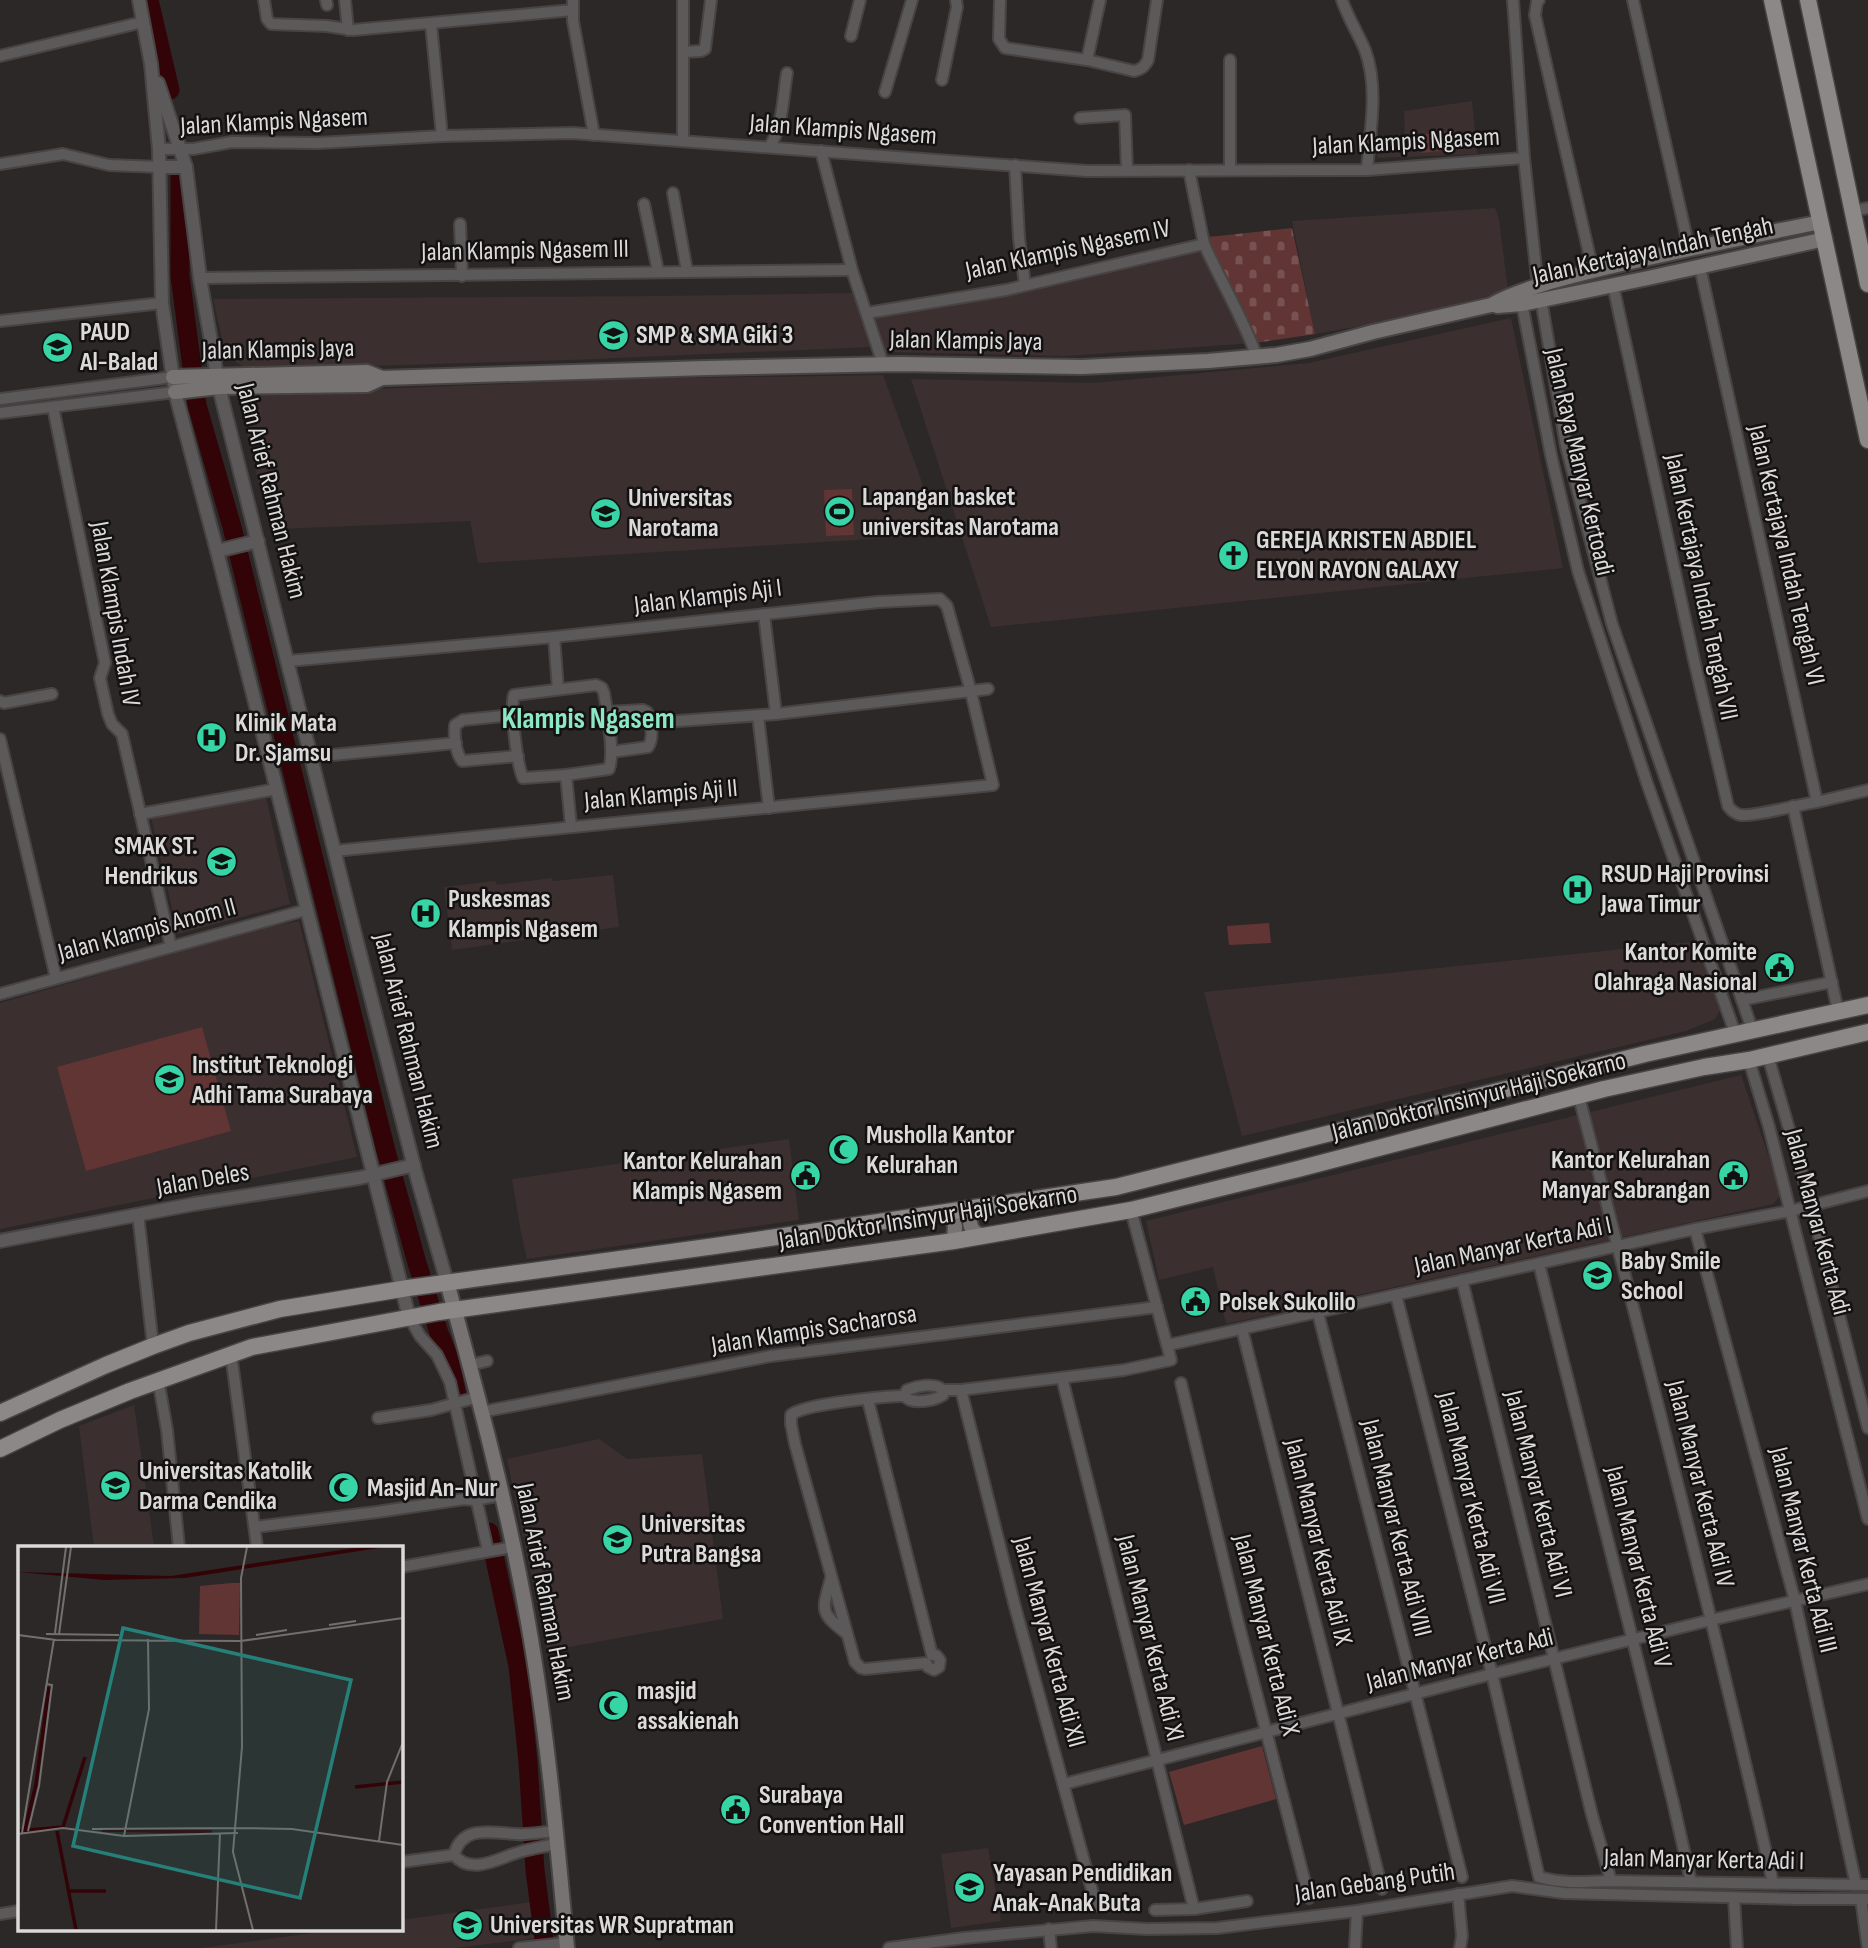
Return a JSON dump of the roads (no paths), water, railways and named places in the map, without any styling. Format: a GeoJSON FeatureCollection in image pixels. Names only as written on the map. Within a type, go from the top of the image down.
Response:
{"type":"FeatureCollection","features":[{"type":"Feature","properties":{"kind":"main road"},"geometry":{"type":"LineString","coordinates":[[1772,0],[1868,440]]}},
{"type":"Feature","properties":{"kind":"main road"},"geometry":{"type":"LineString","coordinates":[[1808,0],[1860,210],[1868,284]]}},
{"type":"Feature","properties":{"kind":"main road","name":"Jalan Kertajaya Indah Tengah"},"geometry":{"type":"LineString","coordinates":[[1532,296],[1565,278],[1689,248],[1821,222]]}},
{"type":"Feature","properties":{"kind":"main road"},"geometry":{"type":"LineString","coordinates":[[1779,230],[1783,248]]}},
{"type":"Feature","properties":{"kind":"main road","name":"Jalan Kertajaya Indah Tengah"},"geometry":{"type":"LineString","coordinates":[[1532,296],[1613,285],[1825,239]]}},
{"type":"Feature","properties":{"kind":"main road"},"geometry":{"type":"LineString","coordinates":[[1565,278],[1568,293]]}},
{"type":"Feature","properties":{"kind":"main road","name":"Jalan Klampis Jaya"},"geometry":{"type":"LineString","coordinates":[[179,384],[367,372],[383,378],[883,364],[1082,367],[1208,362],[1310,349],[1491,305],[1505,297],[1532,296]]}},
{"type":"Feature","properties":{"kind":"main road","name":"Jalan Doktor Insinyur Haji Soekarno"},"geometry":{"type":"LineString","coordinates":[[0,1413],[86,1373],[153,1346],[189,1333],[280,1309],[406,1288],[950,1212],[1116,1186],[1572,1072],[1868,1004]]}},
{"type":"Feature","properties":{"kind":"main road","name":"Jalan Doktor Insinyur Haji Soekarno"},"geometry":{"type":"LineString","coordinates":[[0,1450],[60,1420],[158,1379],[252,1347],[413,1317],[954,1241],[1131,1210],[1587,1095],[1868,1032]]}},
{"type":"Feature","properties":{"kind":"main road"},"geometry":{"type":"LineString","coordinates":[[1587,1095],[1590,1068]]}},
{"type":"Feature","properties":{"kind":"main road"},"geometry":{"type":"LineString","coordinates":[[1572,1072],[1587,1095]]}},
{"type":"Feature","properties":{"kind":"main road"},"geometry":{"type":"LineString","coordinates":[[976,1207],[969,1220],[973,1231],[980,1235]]}},
{"type":"Feature","properties":{"kind":"main road"},"geometry":{"type":"LineString","coordinates":[[950,1212],[955,1226],[954,1241]]}},
{"type":"Feature","properties":{"kind":"main road","name":"Jalan Arief Rahman Hakim"},"geometry":{"type":"LineString","coordinates":[[440,1284],[447,1312],[470,1365],[477,1403],[487,1498],[498,1549],[538,1680],[548,1751],[563,1945]]}},
{"type":"Feature","properties":{"kind":"street"},"geometry":{"type":"LineString","coordinates":[[139,0],[151,64],[159,149],[162,303],[217,551],[306,910],[379,1174],[413,1317],[419,1336],[437,1355],[446,1371],[487,1498],[498,1549],[402,1567]]}},
{"type":"Feature","properties":{"kind":"street"},"geometry":{"type":"LineString","coordinates":[[264,0],[267,19],[271,24],[327,26],[348,30],[431,24],[573,5],[573,21],[594,135]]}},
{"type":"Feature","properties":{"kind":"street"},"geometry":{"type":"LineString","coordinates":[[345,0],[348,30]]}},
{"type":"Feature","properties":{"kind":"street"},"geometry":{"type":"LineString","coordinates":[[683,0],[683,141]]}},
{"type":"Feature","properties":{"kind":"street"},"geometry":{"type":"LineString","coordinates":[[683,52],[705,49],[711,0]]}},
{"type":"Feature","properties":{"kind":"street"},"geometry":{"type":"LineString","coordinates":[[851,36],[860,0]]}},
{"type":"Feature","properties":{"kind":"street"},"geometry":{"type":"LineString","coordinates":[[885,92],[912,0]]}},
{"type":"Feature","properties":{"kind":"street"},"geometry":{"type":"LineString","coordinates":[[942,80],[957,7],[956,0]]}},
{"type":"Feature","properties":{"kind":"street"},"geometry":{"type":"LineString","coordinates":[[1000,0],[999,39],[1004,48],[1087,60],[1134,71],[1145,66],[1147,60],[1157,0]]}},
{"type":"Feature","properties":{"kind":"street"},"geometry":{"type":"LineString","coordinates":[[1087,60],[1100,0]]}},
{"type":"Feature","properties":{"kind":"street"},"geometry":{"type":"LineString","coordinates":[[1342,0],[1365,50],[1372,82],[1367,170]]}},
{"type":"Feature","properties":{"kind":"street"},"geometry":{"type":"LineString","coordinates":[[1513,0],[1532,296]]}},
{"type":"Feature","properties":{"kind":"street"},"geometry":{"type":"LineString","coordinates":[[1539,0],[1535,15],[1593,271]]}},
{"type":"Feature","properties":{"kind":"street"},"geometry":{"type":"LineString","coordinates":[[1633,0],[1689,248]]}},
{"type":"Feature","properties":{"kind":"street"},"geometry":{"type":"LineString","coordinates":[[0,56],[143,22]]}},
{"type":"Feature","properties":{"kind":"street"},"geometry":{"type":"LineString","coordinates":[[431,24],[442,136]]}},
{"type":"Feature","properties":{"kind":"street"},"geometry":{"type":"LineString","coordinates":[[1230,61],[1230,170]]}},
{"type":"Feature","properties":{"kind":"street","name":"Jalan Arief Rahman Hakim"},"geometry":{"type":"LineString","coordinates":[[151,64],[186,167],[214,381],[288,661],[409,1167],[440,1284]]}},
{"type":"Feature","properties":{"kind":"street"},"geometry":{"type":"LineString","coordinates":[[769,147],[778,128],[787,73]]}},
{"type":"Feature","properties":{"kind":"street"},"geometry":{"type":"LineString","coordinates":[[1080,118],[1125,115],[1127,170]]}},
{"type":"Feature","properties":{"kind":"street","name":"Jalan Klampis Ngasem"},"geometry":{"type":"LineString","coordinates":[[159,149],[232,142],[318,142],[572,133],[1087,170],[1367,170],[1524,158]]}},
{"type":"Feature","properties":{"kind":"street"},"geometry":{"type":"LineString","coordinates":[[821,151],[852,270],[883,364]]}},
{"type":"Feature","properties":{"kind":"street"},"geometry":{"type":"LineString","coordinates":[[0,164],[63,154],[109,164],[186,167]]}},
{"type":"Feature","properties":{"kind":"street"},"geometry":{"type":"LineString","coordinates":[[1015,165],[1025,285]]}},
{"type":"Feature","properties":{"kind":"street","name":"Jalan Klampis Ngasem IV"},"geometry":{"type":"LineString","coordinates":[[867,313],[1025,285],[1204,244],[1189,170]]}},
{"type":"Feature","properties":{"kind":"street"},"geometry":{"type":"LineString","coordinates":[[673,193],[687,271]]}},
{"type":"Feature","properties":{"kind":"street"},"geometry":{"type":"LineString","coordinates":[[644,204],[658,271]]}},
{"type":"Feature","properties":{"kind":"street"},"geometry":{"type":"LineString","coordinates":[[460,224],[462,276]]}},
{"type":"Feature","properties":{"kind":"street"},"geometry":{"type":"LineString","coordinates":[[1204,244],[1247,328],[1257,357]]}},
{"type":"Feature","properties":{"kind":"street","name":"Jalan Kertajaya Indah Tengah VI"},"geometry":{"type":"LineString","coordinates":[[1700,267],[1817,802]]}},
{"type":"Feature","properties":{"kind":"street","name":"Jalan Klampis Ngasem III"},"geometry":{"type":"LineString","coordinates":[[200,278],[852,270]]}},
{"type":"Feature","properties":{"kind":"street","name":"Jalan Kertajaya Indah Tengah VII"},"geometry":{"type":"LineString","coordinates":[[1613,285],[1728,806],[1741,815],[1817,802]]}},
{"type":"Feature","properties":{"kind":"street","name":"Jalan Raya Manyar Kertoadi"},"geometry":{"type":"LineString","coordinates":[[1532,296],[1604,626],[1632,732],[1657,781],[1742,1000],[1744,1031]]}},
{"type":"Feature","properties":{"kind":"street","name":"Jalan Raya Manyar Kertoadi"},"geometry":{"type":"LineString","coordinates":[[1532,296],[1551,455],[1578,572],[1604,626],[1744,1031]]}},
{"type":"Feature","properties":{"kind":"street"},"geometry":{"type":"LineString","coordinates":[[0,321],[162,303]]}},
{"type":"Feature","properties":{"kind":"street"},"geometry":{"type":"LineString","coordinates":[[0,398],[136,380],[179,384]]}},
{"type":"Feature","properties":{"kind":"street"},"geometry":{"type":"LineString","coordinates":[[136,380],[139,397]]}},
{"type":"Feature","properties":{"kind":"street"},"geometry":{"type":"LineString","coordinates":[[0,413],[139,397],[179,384]]}},
{"type":"Feature","properties":{"kind":"street","name":"Jalan Klampis Indah IV"},"geometry":{"type":"LineString","coordinates":[[53,407],[104,663],[100,678],[110,720],[122,734],[171,947]]}},
{"type":"Feature","properties":{"kind":"street"},"geometry":{"type":"LineString","coordinates":[[217,551],[255,542]]}},
{"type":"Feature","properties":{"kind":"street","name":"Jalan Klampis Aji I"},"geometry":{"type":"LineString","coordinates":[[288,661],[554,637],[878,601],[940,599],[947,606],[993,785]]}},
{"type":"Feature","properties":{"kind":"street"},"geometry":{"type":"LineString","coordinates":[[764,614],[776,714]]}},
{"type":"Feature","properties":{"kind":"street"},"geometry":{"type":"LineString","coordinates":[[554,637],[558,689]]}},
{"type":"Feature","properties":{"kind":"street"},"geometry":{"type":"LineString","coordinates":[[596,685],[600,686],[604,693],[607,712],[611,752],[609,769],[523,778],[513,715],[514,695],[596,685]]}},
{"type":"Feature","properties":{"kind":"street"},"geometry":{"type":"LineString","coordinates":[[650,723],[758,716],[988,689]]}},
{"type":"Feature","properties":{"kind":"street"},"geometry":{"type":"LineString","coordinates":[[1,704],[52,694]]}},
{"type":"Feature","properties":{"kind":"street"},"geometry":{"type":"LineString","coordinates":[[607,712],[647,712],[652,741],[648,747],[611,752]]}},
{"type":"Feature","properties":{"kind":"street"},"geometry":{"type":"LineString","coordinates":[[513,715],[463,720],[455,725],[456,743],[462,761],[518,756]]}},
{"type":"Feature","properties":{"kind":"street"},"geometry":{"type":"LineString","coordinates":[[758,716],[768,808]]}},
{"type":"Feature","properties":{"kind":"street"},"geometry":{"type":"LineString","coordinates":[[0,738],[56,978]]}},
{"type":"Feature","properties":{"kind":"street"},"geometry":{"type":"LineString","coordinates":[[312,757],[456,743]]}},
{"type":"Feature","properties":{"kind":"street"},"geometry":{"type":"LineString","coordinates":[[566,775],[571,827]]}},
{"type":"Feature","properties":{"kind":"street","name":"Jalan Klampis Aji II"},"geometry":{"type":"LineString","coordinates":[[334,851],[993,785]]}},
{"type":"Feature","properties":{"kind":"street"},"geometry":{"type":"LineString","coordinates":[[141,814],[276,789]]}},
{"type":"Feature","properties":{"kind":"street"},"geometry":{"type":"LineString","coordinates":[[1817,802],[1868,790]]}},
{"type":"Feature","properties":{"kind":"street"},"geometry":{"type":"LineString","coordinates":[[1793,806],[1838,1010]]}},
{"type":"Feature","properties":{"kind":"street","name":"Jalan Klampis Anom II"},"geometry":{"type":"LineString","coordinates":[[0,994],[306,910]]}},
{"type":"Feature","properties":{"kind":"street"},"geometry":{"type":"LineString","coordinates":[[1742,1000],[1832,982]]}},
{"type":"Feature","properties":{"kind":"street","name":"Jalan Manyar Kerta Adi"},"geometry":{"type":"LineString","coordinates":[[1759,1058],[1810,1205],[1868,1428]]}},
{"type":"Feature","properties":{"kind":"street","name":"Jalan Manyar Kerta Adi"},"geometry":{"type":"LineString","coordinates":[[1759,1058],[1769,1127],[1793,1211],[1868,1519]]}},
{"type":"Feature","properties":{"kind":"street","name":"Jalan Manyar Kerta Adi IV"},"geometry":{"type":"LineString","coordinates":[[1587,1095],[1618,1247],[1773,1883]]}},
{"type":"Feature","properties":{"kind":"street","name":"Jalan Deles"},"geometry":{"type":"LineString","coordinates":[[0,1241],[409,1167]]}},
{"type":"Feature","properties":{"kind":"street","name":"Jalan Manyar Kerta Adi I"},"geometry":{"type":"LineString","coordinates":[[1168,1345],[1695,1229],[1793,1211],[1868,1191]]}},
{"type":"Feature","properties":{"kind":"street"},"geometry":{"type":"LineString","coordinates":[[868,1400],[908,1553],[929,1659],[873,1669],[861,1668],[855,1662],[795,1444],[791,1415],[803,1408],[868,1400],[904,1396],[907,1390],[913,1388],[939,1386],[943,1390],[961,1390],[1168,1362],[1171,1356],[1131,1210]]}},
{"type":"Feature","properties":{"kind":"street"},"geometry":{"type":"LineString","coordinates":[[138,1214],[153,1346]]}},
{"type":"Feature","properties":{"kind":"street","name":"Jalan Manyar Kerta Adi III"},"geometry":{"type":"LineString","coordinates":[[1695,1229],[1795,1601],[1856,1885]]}},
{"type":"Feature","properties":{"kind":"street","name":"Jalan Manyar Kerta Adi V"},"geometry":{"type":"LineString","coordinates":[[1539,1264],[1691,1882]]}},
{"type":"Feature","properties":{"kind":"street","name":"Jalan Manyar Kerta Adi VI"},"geometry":{"type":"LineString","coordinates":[[1462,1280],[1592,1815],[1611,1881]]}},
{"type":"Feature","properties":{"kind":"street","name":"Jalan Manyar Kerta Adi VII"},"geometry":{"type":"LineString","coordinates":[[1396,1295],[1492,1675],[1539,1877]]}},
{"type":"Feature","properties":{"kind":"street","name":"Jalan Klampis Sacharosa"},"geometry":{"type":"LineString","coordinates":[[378,1418],[771,1356],[1157,1307]]}},
{"type":"Feature","properties":{"kind":"street","name":"Jalan Manyar Kerta Adi VIII"},"geometry":{"type":"LineString","coordinates":[[1318,1313],[1462,1877]]}},
{"type":"Feature","properties":{"kind":"street","name":"Jalan Manyar Kerta Adi IX"},"geometry":{"type":"LineString","coordinates":[[1242,1329],[1382,1889]]}},
{"type":"Feature","properties":{"kind":"street"},"geometry":{"type":"LineString","coordinates":[[231,1354],[257,1546]]}},
{"type":"Feature","properties":{"kind":"street"},"geometry":{"type":"LineString","coordinates":[[470,1365],[487,1361]]}},
{"type":"Feature","properties":{"kind":"street","name":"Jalan Manyar Kerta Adi XI"},"geometry":{"type":"LineString","coordinates":[[1062,1378],[1194,1909]]}},
{"type":"Feature","properties":{"kind":"street"},"geometry":{"type":"LineString","coordinates":[[158,1379],[167,1430],[179,1546]]}},
{"type":"Feature","properties":{"kind":"street","name":"Jalan Manyar Kerta Adi X"},"geometry":{"type":"LineString","coordinates":[[1181,1383],[1238,1622],[1309,1898]]}},
{"type":"Feature","properties":{"kind":"street","name":"Jalan Manyar Kerta Adi XII"},"geometry":{"type":"LineString","coordinates":[[961,1390],[1014,1603],[1096,1905]]}},
{"type":"Feature","properties":{"kind":"street"},"geometry":{"type":"LineString","coordinates":[[255,1527],[487,1498]]}},
{"type":"Feature","properties":{"kind":"street"},"geometry":{"type":"LineString","coordinates":[[832,1575],[823,1606],[824,1612],[848,1634]]}},
{"type":"Feature","properties":{"kind":"street","name":"Jalan Manyar Kerta Adi"},"geometry":{"type":"LineString","coordinates":[[1064,1784],[1554,1659],[1868,1584]]}},
{"type":"Feature","properties":{"kind":"street"},"geometry":{"type":"LineString","coordinates":[[454,1855],[461,1841],[482,1831],[538,1833],[556,1837]]}},
{"type":"Feature","properties":{"kind":"street"},"geometry":{"type":"LineString","coordinates":[[513,1834],[516,1853]]}},
{"type":"Feature","properties":{"kind":"street"},"geometry":{"type":"LineString","coordinates":[[454,1855],[459,1862],[479,1865],[539,1847],[556,1837]]}},
{"type":"Feature","properties":{"kind":"street"},"geometry":{"type":"LineString","coordinates":[[402,1862],[454,1855]]}},
{"type":"Feature","properties":{"kind":"street","name":"Jalan Manyar Kerta Adi I"},"geometry":{"type":"LineString","coordinates":[[1539,1877],[1577,1883],[1611,1881],[1868,1885]]}},
{"type":"Feature","properties":{"kind":"street","name":"Jalan Gebang Putih"},"geometry":{"type":"LineString","coordinates":[[889,1948],[1093,1926],[1147,1929],[1217,1928],[1512,1886],[1563,1894],[1865,1899]]}},
{"type":"Feature","properties":{"kind":"street"},"geometry":{"type":"LineString","coordinates":[[1458,1894],[1462,1936],[1460,1948]]}},
{"type":"Feature","properties":{"kind":"street"},"geometry":{"type":"LineString","coordinates":[[1734,1898],[1737,1948]]}},
{"type":"Feature","properties":{"kind":"street"},"geometry":{"type":"LineString","coordinates":[[1865,1899],[1868,1948]]}},
{"type":"Feature","properties":{"kind":"street"},"geometry":{"type":"LineString","coordinates":[[1155,1910],[1194,1909],[1247,1901]]}},
{"type":"Feature","properties":{"kind":"street"},"geometry":{"type":"LineString","coordinates":[[1355,1948],[1357,1910]]}},
{"type":"Feature","properties":{"kind":"street"},"geometry":{"type":"LineString","coordinates":[[0,1914],[18,1912]]}},
{"type":"Feature","properties":{"kind":"street"},"geometry":{"type":"LineString","coordinates":[[1049,1929],[1051,1948]]}},
{"type":"Feature","properties":{"kind":"street"},"geometry":{"type":"LineString","coordinates":[[525,1947],[563,1945]]}},
{"type":"Feature","properties":{"kind":"waterway"},"geometry":{"type":"LineString","coordinates":[[149,0],[170,90]]}},
{"type":"Feature","properties":{"kind":"waterway"},"geometry":{"type":"LineString","coordinates":[[180,169],[180,276],[197,405],[232,527],[386,1151],[417,1263],[448,1355],[458,1400]]}},
{"type":"Feature","properties":{"kind":"waterway"},"geometry":{"type":"LineString","coordinates":[[489,1532],[518,1666],[535,1870],[545,1948]]}},
{"type":"Feature","properties":{"kind":"place","name":"SMP & SMA Giki 3"},"geometry":{"type":"Point","coordinates":[613,335]}},
{"type":"Feature","properties":{"kind":"place","name":"PAUD Al-Balad"},"geometry":{"type":"Point","coordinates":[57,347]}},
{"type":"Feature","properties":{"kind":"place","name":"Lapangan basket universitas Narotama"},"geometry":{"type":"Point","coordinates":[839,512]}},
{"type":"Feature","properties":{"kind":"place","name":"Universitas Narotama"},"geometry":{"type":"Point","coordinates":[605,513]}},
{"type":"Feature","properties":{"kind":"place","name":"GEREJA KRISTEN ABDIEL ELYON RAYON GALAXY"},"geometry":{"type":"Point","coordinates":[1233,555]}},
{"type":"Feature","properties":{"kind":"place","name":"Klinik Mata Dr. Sjamsu"},"geometry":{"type":"Point","coordinates":[212,738]}},
{"type":"Feature","properties":{"kind":"place","name":"SMAK ST. Hendrikus"},"geometry":{"type":"Point","coordinates":[221,861]}},
{"type":"Feature","properties":{"kind":"place","name":"RSUD Haji Provinsi Jawa Timur"},"geometry":{"type":"Point","coordinates":[1578,889]}},
{"type":"Feature","properties":{"kind":"place","name":"Puskesmas Klampis Ngasem"},"geometry":{"type":"Point","coordinates":[425,914]}},
{"type":"Feature","properties":{"kind":"place","name":"Kantor Komite Olahraga Nasional"},"geometry":{"type":"Point","coordinates":[1780,967]}},
{"type":"Feature","properties":{"kind":"place","name":"Institut Teknologi Adhi Tama Surabaya"},"geometry":{"type":"Point","coordinates":[169,1080]}},
{"type":"Feature","properties":{"kind":"place","name":"Musholla Kantor Kelurahan"},"geometry":{"type":"Point","coordinates":[843,1150]}},
{"type":"Feature","properties":{"kind":"place","name":"Kantor Kelurahan Manyar Sabrangan"},"geometry":{"type":"Point","coordinates":[1733,1175]}},
{"type":"Feature","properties":{"kind":"place","name":"Kantor Kelurahan Klampis Ngasem"},"geometry":{"type":"Point","coordinates":[805,1176]}},
{"type":"Feature","properties":{"kind":"place","name":"Baby Smile School"},"geometry":{"type":"Point","coordinates":[1598,1276]}},
{"type":"Feature","properties":{"kind":"place","name":"Polsek Sukolilo"},"geometry":{"type":"Point","coordinates":[1196,1302]}},
{"type":"Feature","properties":{"kind":"place","name":"Universitas Katolik Darma Cendika"},"geometry":{"type":"Point","coordinates":[116,1486]}},
{"type":"Feature","properties":{"kind":"place","name":"Masjid An-Nur"},"geometry":{"type":"Point","coordinates":[344,1488]}},
{"type":"Feature","properties":{"kind":"place","name":"Universitas Putra Bangsa"},"geometry":{"type":"Point","coordinates":[618,1539]}},
{"type":"Feature","properties":{"kind":"place","name":"masjid assakienah"},"geometry":{"type":"Point","coordinates":[614,1706]}},
{"type":"Feature","properties":{"kind":"place","name":"Surabaya Convention Hall"},"geometry":{"type":"Point","coordinates":[736,1810]}},
{"type":"Feature","properties":{"kind":"place","name":"Yayasan Pendidikan Anak-Anak Buta"},"geometry":{"type":"Point","coordinates":[970,1888]}},
{"type":"Feature","properties":{"kind":"place","name":"Universitas WR Supratman"},"geometry":{"type":"Point","coordinates":[467,1925]}},
{"type":"Feature","properties":{"kind":"district","name":"Klampis Ngasem"},"geometry":{"type":"Point","coordinates":[588,719]}}]}
